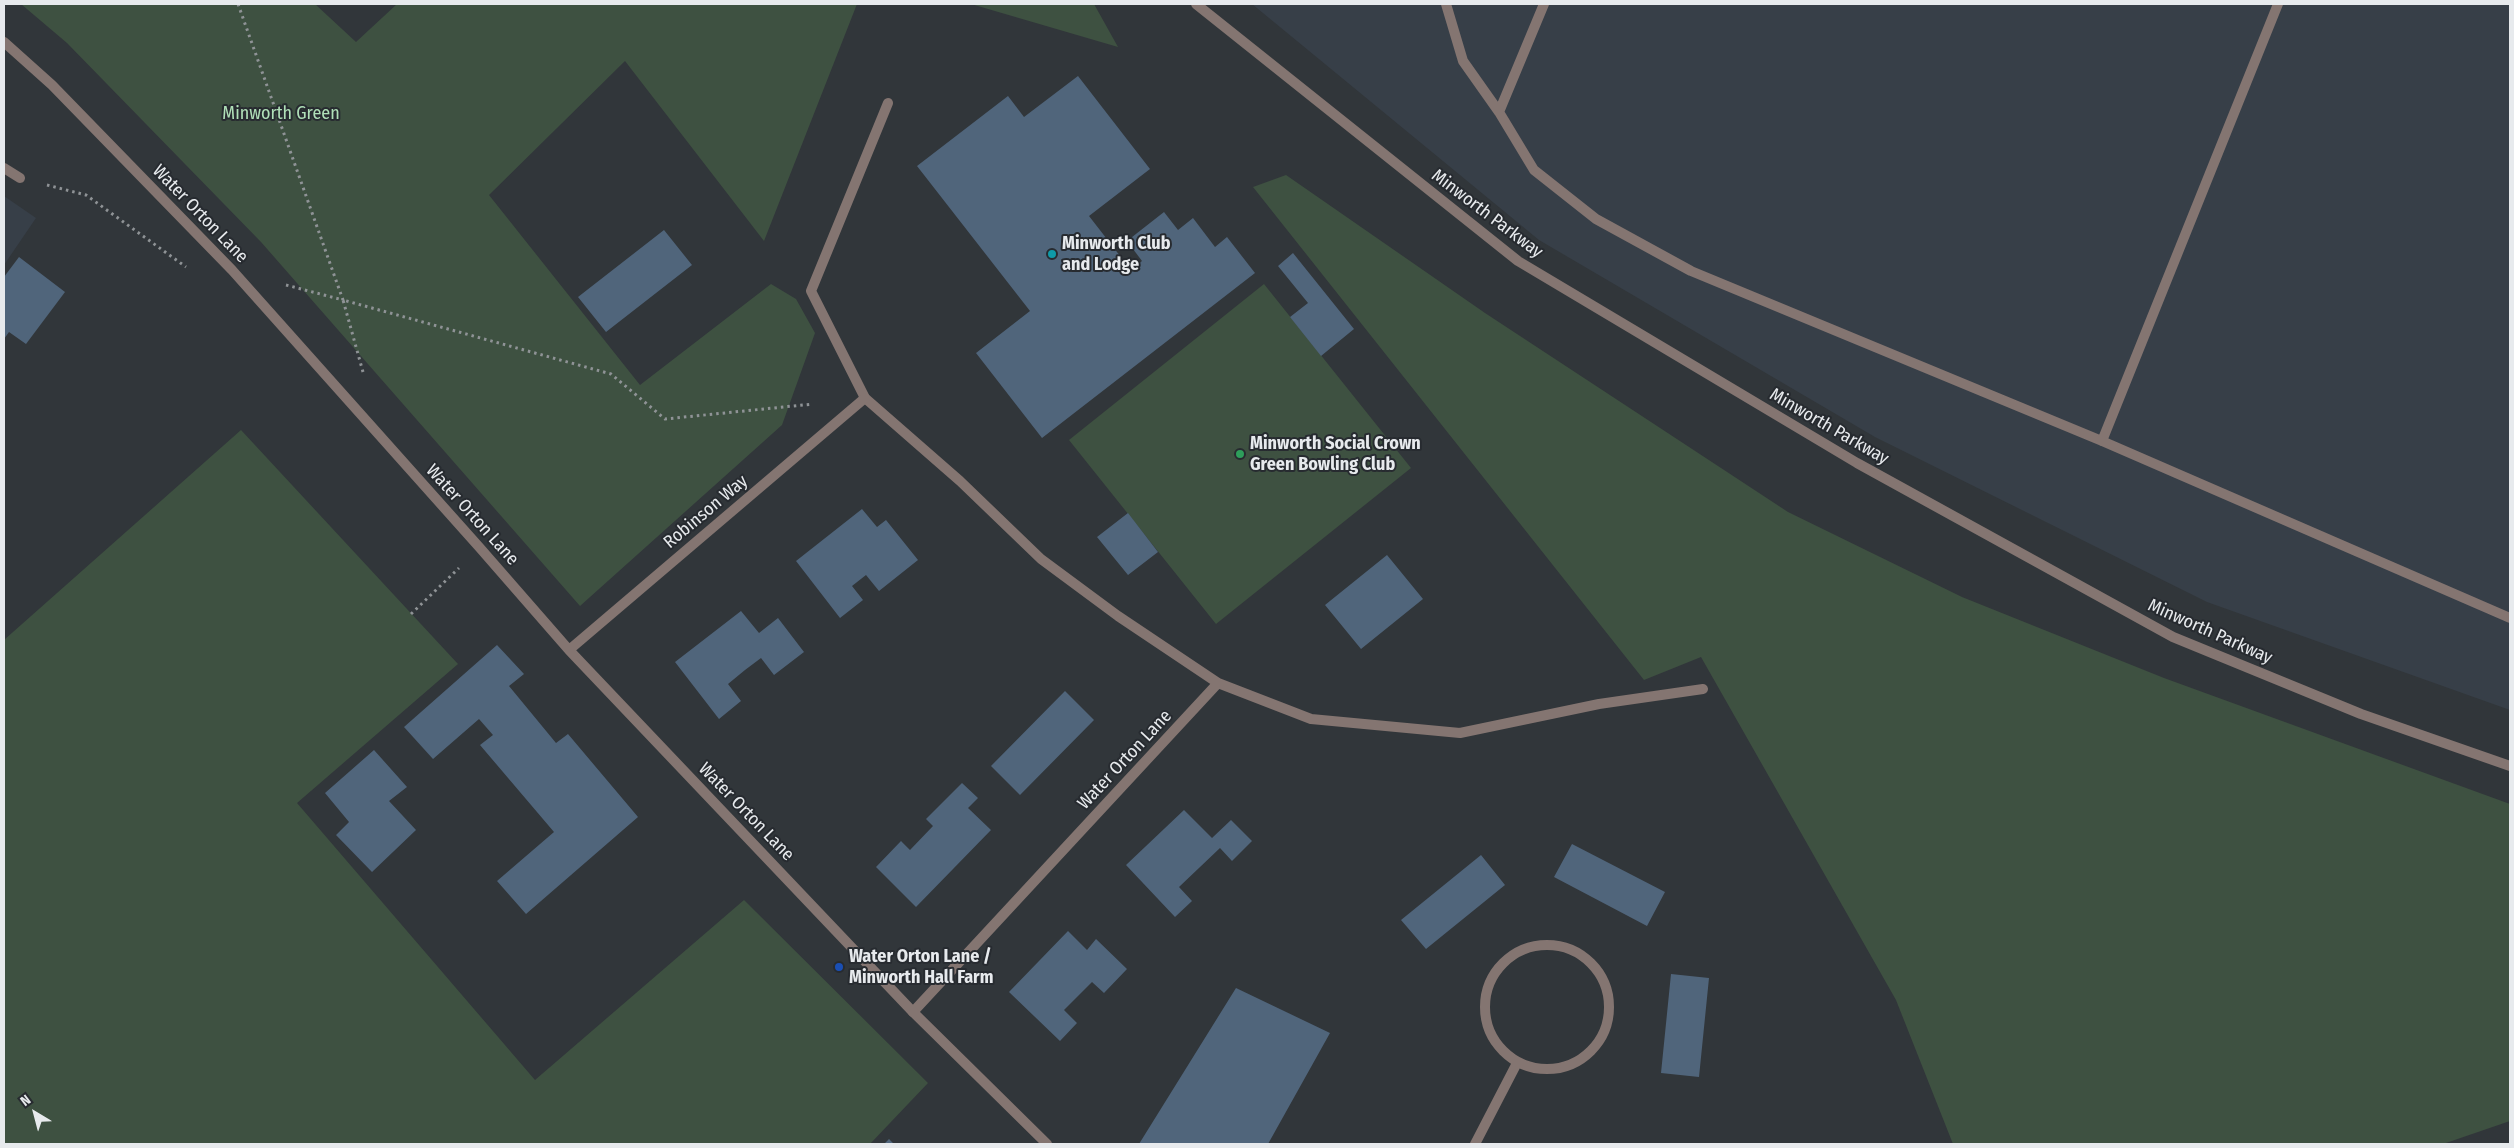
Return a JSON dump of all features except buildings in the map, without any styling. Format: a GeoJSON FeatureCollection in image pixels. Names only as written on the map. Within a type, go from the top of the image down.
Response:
{"type":"FeatureCollection","features":[{"type":"Feature","properties":{"kind":"street","name":"Minworth Parkway"},"geometry":{"type":"LineString","coordinates":[[1196,4],[1518,261],[1857,463],[2173,637],[2360,714],[2510,766]]}},
{"type":"Feature","properties":{"kind":"street"},"geometry":{"type":"LineString","coordinates":[[1446,4],[1463,61],[1499,112],[1534,170],[1596,219],[1691,271],[2102,441],[2510,618]]}},
{"type":"Feature","properties":{"kind":"street"},"geometry":{"type":"LineString","coordinates":[[1499,112],[1544,4]]}},
{"type":"Feature","properties":{"kind":"street"},"geometry":{"type":"LineString","coordinates":[[2102,441],[2278,4]]}},
{"type":"Feature","properties":{"kind":"street","name":"Water Orton Lane"},"geometry":{"type":"LineString","coordinates":[[4,42],[52,86],[232,270],[569,650],[914,1012],[1047,1144]]}},
{"type":"Feature","properties":{"kind":"street"},"geometry":{"type":"LineString","coordinates":[[888,103],[811,291],[865,398],[960,481],[1041,559],[1118,616],[1218,683],[1311,719],[1460,733],[1599,704],[1704,688]]}},
{"type":"Feature","properties":{"kind":"street"},"geometry":{"type":"LineString","coordinates":[[4,168],[20,178]]}},
{"type":"Feature","properties":{"kind":"street","name":"Robinson Way"},"geometry":{"type":"LineString","coordinates":[[569,650],[865,398]]}},
{"type":"Feature","properties":{"kind":"street","name":"Water Orton Lane"},"geometry":{"type":"LineString","coordinates":[[914,1012],[1218,683]]}},
{"type":"Feature","properties":{"kind":"street"},"geometry":{"type":"LineString","coordinates":[[1538,945],[1560,946],[1582,955],[1604,980],[1610,1002],[1608,1023],[1599,1043],[1588,1055],[1569,1066],[1546,1070],[1517,1063],[1500,1050],[1490,1034],[1484,1013],[1485,997],[1492,976],[1508,958],[1538,945]]}},
{"type":"Feature","properties":{"kind":"street"},"geometry":{"type":"LineString","coordinates":[[1475,1144],[1517,1063]]}},
{"type":"Feature","properties":{"kind":"path"},"geometry":{"type":"LineString","coordinates":[[238,4],[343,300],[364,375]]}},
{"type":"Feature","properties":{"kind":"path"},"geometry":{"type":"LineString","coordinates":[[20,178],[86,195],[187,268]]}},
{"type":"Feature","properties":{"kind":"path"},"geometry":{"type":"LineString","coordinates":[[278,283],[611,374],[665,419],[817,403]]}},
{"type":"Feature","properties":{"kind":"path"},"geometry":{"type":"LineString","coordinates":[[411,614],[480,548]]}},
{"type":"Feature","properties":{"kind":"shaded area"},"geometry":{"type":"Polygon","coordinates":[[[1252,4],[2510,4],[2510,710],[2207,602],[1875,437],[1539,240],[1252,4]]]}},
{"type":"Feature","properties":{"kind":"shaded area"},"geometry":{"type":"Polygon","coordinates":[[[4,196],[36,218],[4,265],[4,196]]]}},
{"type":"Feature","properties":{"kind":"green space","name":"Minworth Green"},"geometry":{"type":"Polygon","coordinates":[[[21,4],[315,4],[356,42],[397,4],[857,4],[764,241],[625,61],[489,195],[640,385],[771,284],[796,299],[815,333],[782,425],[580,606],[261,242],[67,43],[21,4]]]}},
{"type":"Feature","properties":{"kind":"green space"},"geometry":{"type":"Polygon","coordinates":[[[971,4],[1094,4],[1118,47],[971,4]]]}},
{"type":"Feature","properties":{"kind":"green space"},"geometry":{"type":"Polygon","coordinates":[[[1286,175],[1485,313],[1788,512],[1962,597],[2164,678],[2510,804],[2510,1121],[2443,1144],[1953,1144],[1896,1000],[1701,657],[1644,680],[1253,187],[1286,175]]]}},
{"type":"Feature","properties":{"kind":"green space","name":"Minworth Social Crown Green Bowling Club"},"geometry":{"type":"Polygon","coordinates":[[[1264,284],[1411,468],[1216,624],[1069,440],[1264,284]]]}},
{"type":"Feature","properties":{"kind":"green space"},"geometry":{"type":"Polygon","coordinates":[[[241,430],[458,664],[297,803],[535,1080],[744,900],[928,1083],[870,1144],[4,1144],[4,640],[241,430]]]}},
{"type":"Feature","properties":{"kind":"place","name":"Minworth Club and Lodge"},"geometry":{"type":"Point","coordinates":[1052,254]}},
{"type":"Feature","properties":{"kind":"place","name":"Minworth Social Crown Green Bowling Club"},"geometry":{"type":"Point","coordinates":[1240,454]}},
{"type":"Feature","properties":{"kind":"place","name":"Water Orton Lane / Minworth Hall Farm"},"geometry":{"type":"Point","coordinates":[839,967]}}]}
